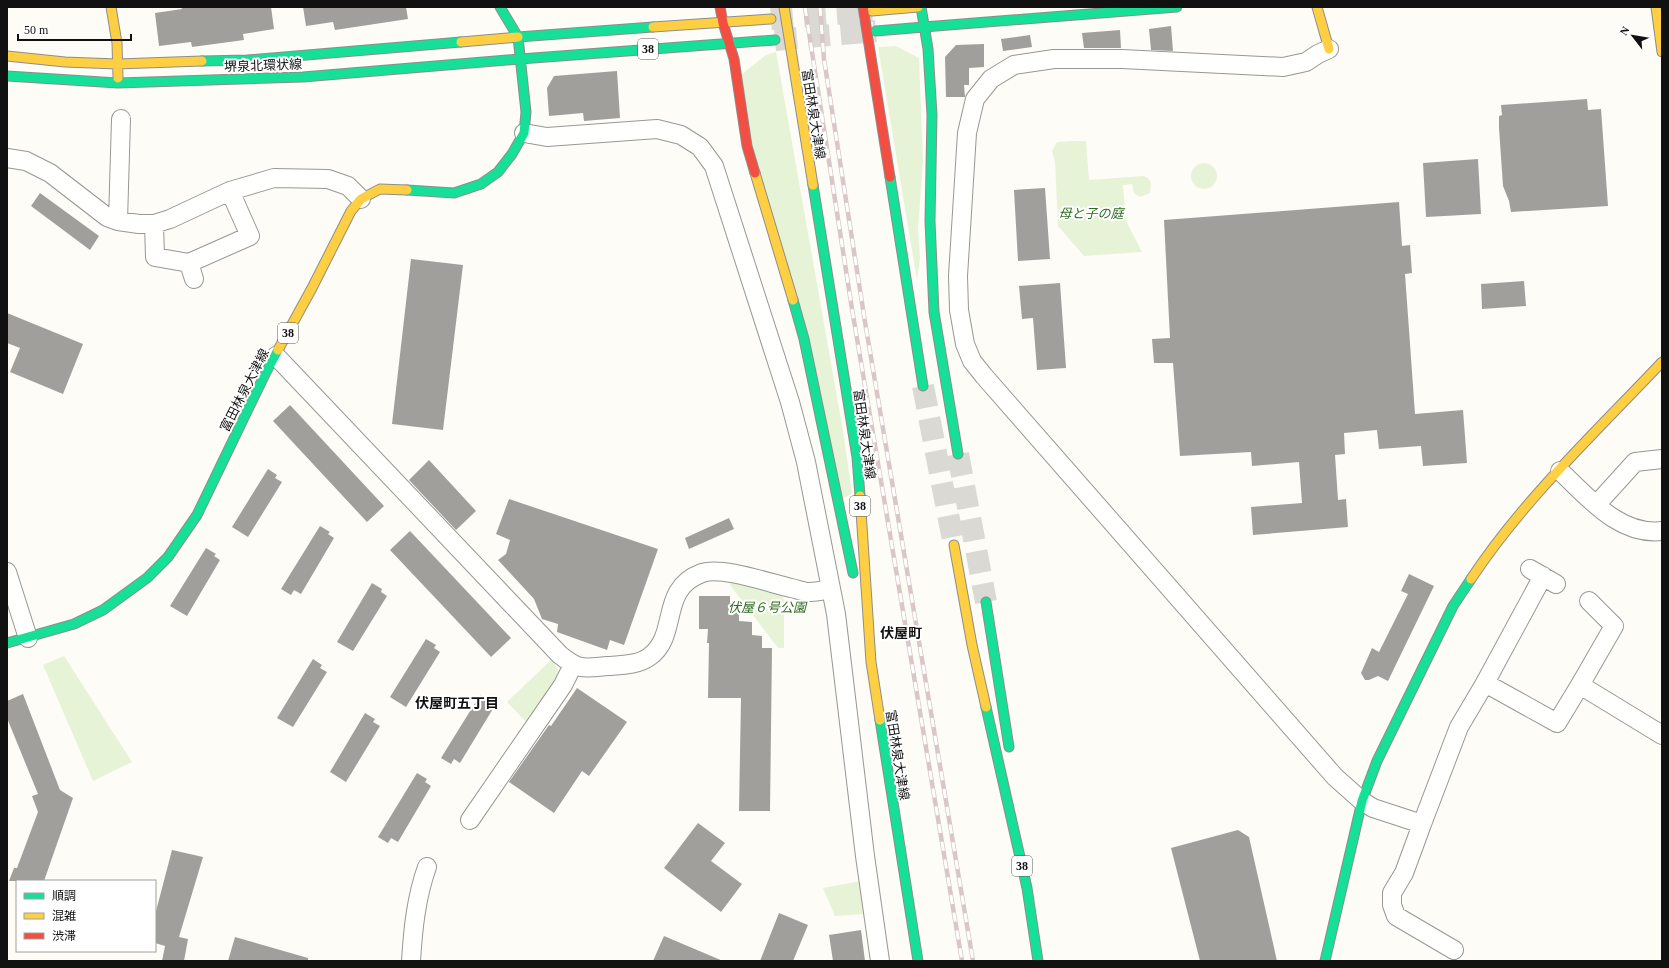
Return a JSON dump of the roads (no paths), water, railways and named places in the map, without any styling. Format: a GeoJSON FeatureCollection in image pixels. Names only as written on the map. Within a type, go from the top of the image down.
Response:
{"type":"FeatureCollection","features":[{"type":"Feature","properties":{"kind":"main road"},"geometry":{"type":"LineString","coordinates":[[111,7],[118,43],[118,83]]}},
{"type":"Feature","properties":{"kind":"main road"},"geometry":{"type":"LineString","coordinates":[[500,7],[518,36]]}},
{"type":"Feature","properties":{"kind":"main road"},"geometry":{"type":"LineString","coordinates":[[720,7],[723,23],[730,44],[747,146],[804,338],[870,662]]}},
{"type":"Feature","properties":{"kind":"main road","name":"富田林泉大津線"},"geometry":{"type":"LineString","coordinates":[[784,7],[857,457],[870,662],[918,961]]}},
{"type":"Feature","properties":{"kind":"main road"},"geometry":{"type":"LineString","coordinates":[[863,7],[923,386]]}},
{"type":"Feature","properties":{"kind":"main road"},"geometry":{"type":"LineString","coordinates":[[872,11],[920,7],[924,27],[928,49],[932,115],[930,221],[934,312],[958,454]]}},
{"type":"Feature","properties":{"kind":"main road"},"geometry":{"type":"LineString","coordinates":[[876,31],[1177,7]]}},
{"type":"Feature","properties":{"kind":"main road"},"geometry":{"type":"LineString","coordinates":[[1317,7],[1329,48]]}},
{"type":"Feature","properties":{"kind":"main road"},"geometry":{"type":"LineString","coordinates":[[1656,7],[1662,52]]}},
{"type":"Feature","properties":{"kind":"main road","name":"38"},"geometry":{"type":"LineString","coordinates":[[518,36],[771,19]]}},
{"type":"Feature","properties":{"kind":"main road","name":"富田林泉大津線"},"geometry":{"type":"LineString","coordinates":[[7,643],[74,624],[103,610],[147,578],[168,557],[197,515],[265,374],[312,288],[351,211],[361,199],[380,189],[454,193],[481,184],[498,172],[512,154],[524,133],[526,112],[518,36],[518,22]]}},
{"type":"Feature","properties":{"kind":"main road","name":"堺泉北環状線"},"geometry":{"type":"LineString","coordinates":[[7,56],[65,62],[117,64],[247,60],[472,42],[518,36]]}},
{"type":"Feature","properties":{"kind":"main road","name":"38"},"geometry":{"type":"LineString","coordinates":[[520,58],[775,40]]}},
{"type":"Feature","properties":{"kind":"main road","name":"堺泉北環状線"},"geometry":{"type":"LineString","coordinates":[[7,76],[118,83],[303,77],[520,58]]}},
{"type":"Feature","properties":{"kind":"main road"},"geometry":{"type":"LineString","coordinates":[[1325,961],[1362,801],[1377,760],[1457,600],[1487,554],[1530,502],[1662,362]]}},
{"type":"Feature","properties":{"kind":"main road","name":"38"},"geometry":{"type":"LineString","coordinates":[[954,545],[972,645],[1010,808],[1026,888],[1038,961]]}},
{"type":"Feature","properties":{"kind":"main road"},"geometry":{"type":"LineString","coordinates":[[986,602],[1010,755]]}},
{"type":"Feature","properties":{"kind":"main road"},"geometry":{"type":"LineString","coordinates":[[1014,786],[1026,888]]}},
{"type":"Feature","properties":{"kind":"street"},"geometry":{"type":"LineString","coordinates":[[1329,48],[1306,62],[1283,67],[1122,59],[1054,60],[1014,65],[991,79],[975,99],[967,133],[958,276],[959,310],[965,344],[972,361],[984,376],[1335,777],[1362,801],[1381,812],[1422,824]]}},
{"type":"Feature","properties":{"kind":"street"},"geometry":{"type":"LineString","coordinates":[[118,221],[121,119]]}},
{"type":"Feature","properties":{"kind":"street"},"geometry":{"type":"LineString","coordinates":[[524,133],[547,137],[657,129],[680,135],[700,147],[714,166],[790,402],[806,462],[830,590],[836,614],[865,856],[880,961]]}},
{"type":"Feature","properties":{"kind":"street"},"geometry":{"type":"LineString","coordinates":[[7,158],[26,162],[50,173],[107,216],[118,221],[139,224],[154,224],[170,219],[230,191],[274,178],[328,179],[348,186],[361,199]]}},
{"type":"Feature","properties":{"kind":"street"},"geometry":{"type":"LineString","coordinates":[[154,224],[155,257],[192,271],[250,236],[230,191]]}},
{"type":"Feature","properties":{"kind":"street"},"geometry":{"type":"LineString","coordinates":[[276,356],[560,655],[573,665],[582,668],[627,664],[639,662],[649,657],[659,648],[665,636],[672,603],[684,582],[703,573],[724,571],[808,592],[830,590]]}},
{"type":"Feature","properties":{"kind":"street"},"geometry":{"type":"LineString","coordinates":[[1596,504],[1636,462],[1662,459]]}},
{"type":"Feature","properties":{"kind":"street"},"geometry":{"type":"LineString","coordinates":[[1560,470],[1596,504],[1618,522],[1636,530],[1662,531]]}},
{"type":"Feature","properties":{"kind":"street"},"geometry":{"type":"LineString","coordinates":[[7,572],[28,638]]}},
{"type":"Feature","properties":{"kind":"street"},"geometry":{"type":"LineString","coordinates":[[1449,942],[1396,916],[1392,905],[1392,893],[1404,873],[1459,727],[1485,683],[1508,622],[1543,576]]}},
{"type":"Feature","properties":{"kind":"street"},"geometry":{"type":"LineString","coordinates":[[1485,683],[1558,724],[1614,626],[1589,601]]}},
{"type":"Feature","properties":{"kind":"street"},"geometry":{"type":"LineString","coordinates":[[470,820],[563,685],[573,665]]}},
{"type":"Feature","properties":{"kind":"street"},"geometry":{"type":"LineString","coordinates":[[1580,685],[1662,735]]}},
{"type":"Feature","properties":{"kind":"street"},"geometry":{"type":"LineString","coordinates":[[411,961],[412,931],[420,888],[427,868]]}},
{"type":"Feature","properties":{"kind":"tunnel"},"geometry":{"type":"LineString","coordinates":[[771,19],[872,11]]}},
{"type":"Feature","properties":{"kind":"tunnel"},"geometry":{"type":"LineString","coordinates":[[775,40],[876,31]]}},
{"type":"Feature","properties":{"kind":"tunnel"},"geometry":{"type":"LineString","coordinates":[[923,386],[954,545]]}},
{"type":"Feature","properties":{"kind":"tunnel"},"geometry":{"type":"LineString","coordinates":[[958,454],[986,602]]}},
{"type":"Feature","properties":{"kind":"railway"},"geometry":{"type":"LineString","coordinates":[[805,7],[852,309],[962,961]]}},
{"type":"Feature","properties":{"kind":"railway"},"geometry":{"type":"LineString","coordinates":[[820,7],[824,59],[865,322],[973,961]]}},
{"type":"Feature","properties":{"kind":"district","name":"伏屋町"},"geometry":{"type":"Point","coordinates":[901,633]}},
{"type":"Feature","properties":{"kind":"district","name":"伏屋町五丁目"},"geometry":{"type":"Point","coordinates":[457,703]}},
{"type":"Feature","properties":{"kind":"park label","name":"母と子の庭"},"geometry":{"type":"Point","coordinates":[1091,213]}},
{"type":"Feature","properties":{"kind":"park label","name":"伏屋６号公園"},"geometry":{"type":"Point","coordinates":[767,607]}}]}
